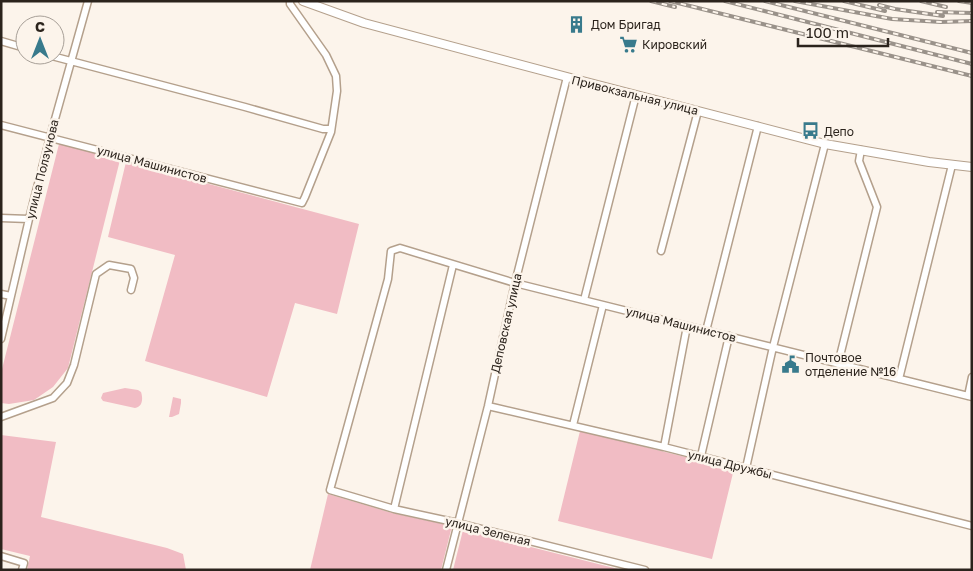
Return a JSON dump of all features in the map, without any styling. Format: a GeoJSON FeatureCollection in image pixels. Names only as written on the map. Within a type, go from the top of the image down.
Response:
{"type":"FeatureCollection","features":[{"type":"Feature","properties":{"kind":"street","name":"улица Ползунова"},"geometry":{"type":"LineString","coordinates":[[1,339],[50,137],[88,1]]}},
{"type":"Feature","properties":{"kind":"street"},"geometry":{"type":"LineString","coordinates":[[65,60],[323,129],[331,129],[337,91],[336,76],[326,55],[290,4],[290,1]]}},
{"type":"Feature","properties":{"kind":"street","name":"Привокзальная улица"},"geometry":{"type":"LineString","coordinates":[[303,1],[364,23],[825,144],[972,167]]}},
{"type":"Feature","properties":{"kind":"street"},"geometry":{"type":"LineString","coordinates":[[1,41],[15,45]]}},
{"type":"Feature","properties":{"kind":"street","name":"Деповская улица"},"geometry":{"type":"LineString","coordinates":[[446,570],[488,406],[515,283],[568,77]]}},
{"type":"Feature","properties":{"kind":"street"},"geometry":{"type":"LineString","coordinates":[[584,300],[636,95]]}},
{"type":"Feature","properties":{"kind":"street"},"geometry":{"type":"LineString","coordinates":[[661,251],[698,111]]}},
{"type":"Feature","properties":{"kind":"street","name":"улица Машинистов"},"geometry":{"type":"LineString","coordinates":[[1,125],[302,203],[306,197],[331,129]]}},
{"type":"Feature","properties":{"kind":"street"},"geometry":{"type":"LineString","coordinates":[[706,331],[758,126]]}},
{"type":"Feature","properties":{"kind":"street"},"geometry":{"type":"LineString","coordinates":[[746,468],[773,348],[825,144]]}},
{"type":"Feature","properties":{"kind":"street"},"geometry":{"type":"LineString","coordinates":[[838,364],[877,207],[860,161],[861,150]]}},
{"type":"Feature","properties":{"kind":"street"},"geometry":{"type":"LineString","coordinates":[[899,379],[952,165]]}},
{"type":"Feature","properties":{"kind":"street"},"geometry":{"type":"LineString","coordinates":[[1,218],[29,219]]}},
{"type":"Feature","properties":{"kind":"street","name":"улица Машинистов"},"geometry":{"type":"LineString","coordinates":[[330,490],[388,279],[391,251],[400,248],[515,283],[970,397]]}},
{"type":"Feature","properties":{"kind":"street"},"geometry":{"type":"LineString","coordinates":[[1,417],[53,398],[67,383],[74,365],[96,274],[109,265],[131,269],[134,278],[131,290]]}},
{"type":"Feature","properties":{"kind":"street"},"geometry":{"type":"LineString","coordinates":[[394,509],[453,265]]}},
{"type":"Feature","properties":{"kind":"street"},"geometry":{"type":"LineString","coordinates":[[1,294],[11,296]]}},
{"type":"Feature","properties":{"kind":"street"},"geometry":{"type":"LineString","coordinates":[[573,426],[603,305]]}},
{"type":"Feature","properties":{"kind":"street"},"geometry":{"type":"LineString","coordinates":[[664,447],[688,326]]}},
{"type":"Feature","properties":{"kind":"street"},"geometry":{"type":"LineString","coordinates":[[701,456],[729,336]]}},
{"type":"Feature","properties":{"kind":"street"},"geometry":{"type":"LineString","coordinates":[[970,397],[972,377]]}},
{"type":"Feature","properties":{"kind":"street","name":"улица Дружбы"},"geometry":{"type":"LineString","coordinates":[[488,406],[701,456],[972,526]]}},
{"type":"Feature","properties":{"kind":"street","name":"улица Зеленая"},"geometry":{"type":"LineString","coordinates":[[330,490],[394,509],[458,523],[645,570]]}},
{"type":"Feature","properties":{"kind":"street"},"geometry":{"type":"LineString","coordinates":[[1,556],[23,566]]}},
{"type":"Feature","properties":{"kind":"shaded area"},"geometry":{"type":"Polygon","coordinates":[[[59,144],[120,160],[68,368],[53,387],[34,400],[9,404],[1,403],[1,373],[59,144]]]}},
{"type":"Feature","properties":{"kind":"shaded area"},"geometry":{"type":"Polygon","coordinates":[[[126,162],[359,224],[337,314],[295,303],[267,397],[145,361],[175,255],[108,237],[126,162]]]}},
{"type":"Feature","properties":{"kind":"shaded area"},"geometry":{"type":"Polygon","coordinates":[[[125,388],[141,392],[140,406],[135,408],[103,401],[101,398],[103,393],[125,388]]]}},
{"type":"Feature","properties":{"kind":"shaded area"},"geometry":{"type":"Polygon","coordinates":[[[173,397],[181,399],[179,414],[169,417],[173,397]]]}},
{"type":"Feature","properties":{"kind":"shaded area"},"geometry":{"type":"Polygon","coordinates":[[[580,431],[734,469],[712,559],[558,521],[580,431]]]}},
{"type":"Feature","properties":{"kind":"shaded area"},"geometry":{"type":"Polygon","coordinates":[[[1,435],[56,442],[41,517],[167,548],[183,554],[186,570],[27,570],[30,556],[1,549],[1,435]]]}},
{"type":"Feature","properties":{"kind":"shaded area"},"geometry":{"type":"Polygon","coordinates":[[[328,494],[392,513],[452,526],[441,570],[310,570],[328,494]]]}},
{"type":"Feature","properties":{"kind":"shaded area"},"geometry":{"type":"Polygon","coordinates":[[[463,530],[622,570],[453,570],[463,530]]]}},
{"type":"Feature","properties":{"kind":"railway"},"geometry":{"type":"LineString","coordinates":[[651,1],[675,7]]}},
{"type":"Feature","properties":{"kind":"railway"},"geometry":{"type":"LineString","coordinates":[[670,1],[972,76]]}},
{"type":"Feature","properties":{"kind":"railway"},"geometry":{"type":"LineString","coordinates":[[725,1],[972,64]]}},
{"type":"Feature","properties":{"kind":"railway"},"geometry":{"type":"LineString","coordinates":[[765,1],[972,53]]}},
{"type":"Feature","properties":{"kind":"railway"},"geometry":{"type":"LineString","coordinates":[[795,1],[892,19],[941,22],[972,21]]}},
{"type":"Feature","properties":{"kind":"railway"},"geometry":{"type":"LineString","coordinates":[[844,1],[885,11]]}},
{"type":"Feature","properties":{"kind":"railway"},"geometry":{"type":"LineString","coordinates":[[921,1],[946,7]]}},
{"type":"Feature","properties":{"kind":"railway"},"geometry":{"type":"LineString","coordinates":[[959,1],[972,3]]}},
{"type":"Feature","properties":{"kind":"railway"},"geometry":{"type":"LineString","coordinates":[[879,5],[943,16]]}},
{"type":"Feature","properties":{"kind":"railway"},"geometry":{"type":"LineString","coordinates":[[937,12],[972,13]]}},
{"type":"Feature","properties":{"kind":"place","name":"Дом Бригад"},"geometry":{"type":"Point","coordinates":[577,24]}},
{"type":"Feature","properties":{"kind":"place","name":"Кировский"},"geometry":{"type":"Point","coordinates":[628,44]}},
{"type":"Feature","properties":{"kind":"place","name":"Депо"},"geometry":{"type":"Point","coordinates":[810,131]}},
{"type":"Feature","properties":{"kind":"place","name":"Почтовое отделение №16"},"geometry":{"type":"Point","coordinates":[791,364]}}]}
